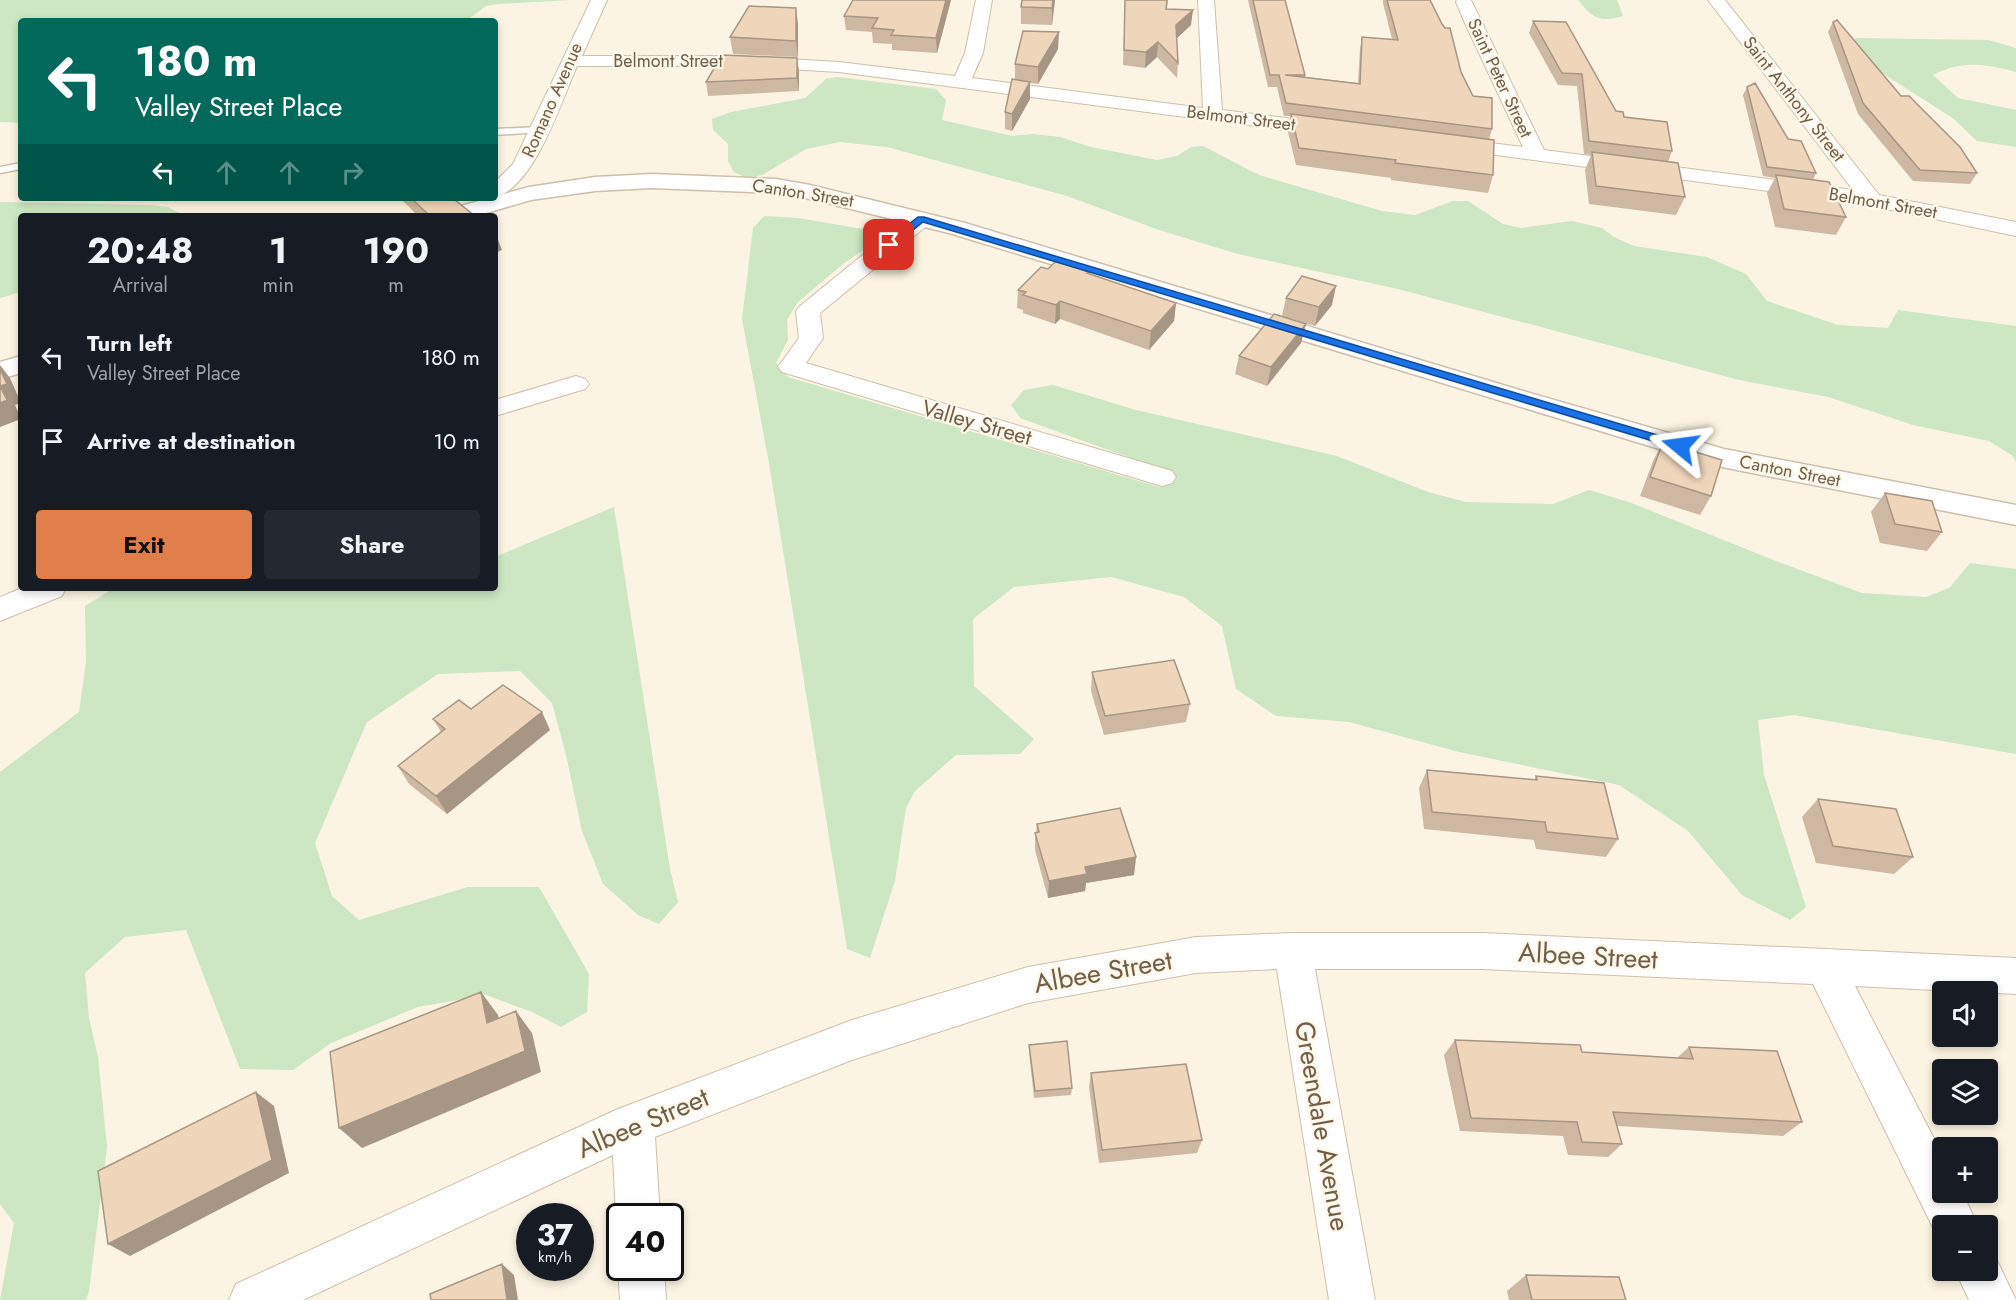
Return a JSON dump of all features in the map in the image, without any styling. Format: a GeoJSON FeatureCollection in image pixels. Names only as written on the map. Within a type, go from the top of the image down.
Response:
{"type":"FeatureCollection","features":[{"type":"Feature","properties":{"kind":"street","name":"Romano Avenue"},"geometry":{"type":"LineString","coordinates":[[498,189],[510,181],[522,166],[599,0]]}},
{"type":"Feature","properties":{"kind":"street"},"geometry":{"type":"LineString","coordinates":[[960,83],[976,51],[984,0]]}},
{"type":"Feature","properties":{"kind":"street"},"geometry":{"type":"LineString","coordinates":[[1206,0],[1213,115]]}},
{"type":"Feature","properties":{"kind":"street","name":"Saint Anthony Street"},"geometry":{"type":"LineString","coordinates":[[1716,0],[1871,199]]}},
{"type":"Feature","properties":{"kind":"street","name":"Saint Peter Street"},"geometry":{"type":"LineString","coordinates":[[1464,2],[1485,49],[1515,106],[1536,155]]}},
{"type":"Feature","properties":{"kind":"street","name":"Belmont Street"},"geometry":{"type":"LineString","coordinates":[[569,61],[735,61],[803,64],[1347,132]]}},
{"type":"Feature","properties":{"kind":"street","name":"Belmont Street"},"geometry":{"type":"LineString","coordinates":[[1430,142],[1871,199],[2016,230]]}},
{"type":"Feature","properties":{"kind":"street","name":"Canton Street"},"geometry":{"type":"LineString","coordinates":[[498,200],[596,184],[694,181],[799,190],[852,200],[1722,458],[2016,515]]}},
{"type":"Feature","properties":{"kind":"street","name":"Canton Street"},"geometry":{"type":"LineString","coordinates":[[458,213],[480,203]]}},
{"type":"Feature","properties":{"kind":"street","name":"Valley Street"},"geometry":{"type":"LineString","coordinates":[[921,219],[808,311],[811,338],[791,367],[1162,477]]}},
{"type":"Feature","properties":{"kind":"street"},"geometry":{"type":"LineString","coordinates":[[0,371],[18,365]]}},
{"type":"Feature","properties":{"kind":"street"},"geometry":{"type":"LineString","coordinates":[[498,407],[576,384]]}},
{"type":"Feature","properties":{"kind":"street"},"geometry":{"type":"LineString","coordinates":[[0,610],[44,591]]}},
{"type":"Feature","properties":{"kind":"street","name":"Albee Street"},"geometry":{"type":"LineString","coordinates":[[252,1300],[633,1124],[852,1040],[1028,985],[1196,955],[1293,951],[1482,951],[2016,976]]}},
{"type":"Feature","properties":{"kind":"street","name":"Greendale Avenue"},"geometry":{"type":"LineString","coordinates":[[1293,951],[1352,1300]]}},
{"type":"Feature","properties":{"kind":"street"},"geometry":{"type":"LineString","coordinates":[[1824,967],[1950,1215]]}},
{"type":"Feature","properties":{"kind":"street"},"geometry":{"type":"LineString","coordinates":[[633,1124],[637,1203]]}},
{"type":"Feature","properties":{"kind":"street"},"geometry":{"type":"LineString","coordinates":[[642,1281],[643,1300]]}},
{"type":"Feature","properties":{"kind":"street"},"geometry":{"type":"LineString","coordinates":[[1984,1281],[1993,1300]]}},
{"type":"Feature","properties":{"kind":"lane"},"geometry":{"type":"LineString","coordinates":[[498,132],[539,130]]}},
{"type":"Feature","properties":{"kind":"lane"},"geometry":{"type":"LineString","coordinates":[[0,170],[18,167]]}},
{"type":"Feature","properties":{"kind":"green space"},"geometry":{"type":"Polygon","coordinates":[[[0,0],[572,0],[486,6],[470,18],[18,18],[18,123],[0,122],[0,0]]]}},
{"type":"Feature","properties":{"kind":"green space"},"geometry":{"type":"Polygon","coordinates":[[[1578,0],[1617,0],[1623,16],[1602,19],[1593,15],[1578,0]]]}},
{"type":"Feature","properties":{"kind":"green space"},"geometry":{"type":"Polygon","coordinates":[[[1856,38],[1988,40],[2016,48],[2016,72],[1994,67],[1964,65],[1933,75],[1958,98],[2016,110],[2016,147],[1977,141],[1954,119],[1865,62],[1851,44],[1856,38]]]}},
{"type":"Feature","properties":{"kind":"green space"},"geometry":{"type":"Polygon","coordinates":[[[837,77],[936,89],[946,100],[942,120],[1012,136],[1033,134],[1060,137],[1091,147],[1157,160],[1177,156],[1191,147],[1203,146],[1259,175],[1382,211],[1415,215],[1453,201],[1468,201],[1503,224],[1521,228],[1572,221],[1602,228],[1614,237],[1634,246],[1707,257],[1746,274],[1767,301],[1838,325],[1888,328],[1898,310],[2016,326],[2016,462],[2013,456],[1989,441],[1913,425],[1828,397],[1739,380],[1398,289],[1238,254],[1159,230],[1067,196],[887,147],[840,142],[806,149],[762,175],[747,178],[734,172],[728,161],[728,144],[713,130],[712,119],[731,112],[805,98],[826,79],[837,77]]]}},
{"type":"Feature","properties":{"kind":"green space"},"geometry":{"type":"Polygon","coordinates":[[[0,202],[150,205],[168,207],[180,213],[18,213],[18,293],[0,298],[0,202]]]}},
{"type":"Feature","properties":{"kind":"green space"},"geometry":{"type":"Polygon","coordinates":[[[764,216],[798,218],[863,229],[868,236],[868,247],[843,264],[798,302],[787,320],[788,340],[776,363],[788,377],[1159,487],[1173,484],[1172,473],[1020,418],[1011,405],[1024,390],[1053,385],[1136,410],[1337,456],[1428,492],[1466,502],[1553,504],[1589,490],[1629,502],[1862,593],[1926,597],[1949,588],[1970,563],[2016,569],[2016,754],[1794,715],[1758,720],[1764,775],[1806,907],[1790,920],[1742,895],[1688,831],[1619,785],[1459,752],[1349,722],[1276,716],[1236,689],[1222,626],[1184,597],[1111,577],[1014,587],[973,619],[974,686],[1034,739],[1020,754],[956,755],[915,791],[906,808],[895,881],[870,958],[847,949],[769,463],[742,319],[753,228],[764,216]]]}},
{"type":"Feature","properties":{"kind":"green space"},"geometry":{"type":"Polygon","coordinates":[[[614,507],[670,869],[678,902],[659,924],[638,915],[603,884],[582,831],[552,703],[520,671],[438,674],[367,722],[315,843],[332,896],[359,920],[468,887],[539,887],[589,974],[587,1012],[561,1027],[532,1012],[486,995],[418,1007],[331,1043],[293,1070],[240,1069],[186,930],[125,937],[85,973],[89,1018],[98,1057],[107,1147],[86,1300],[0,1300],[14,1223],[0,1204],[0,772],[79,712],[86,662],[85,606],[109,591],[498,591],[498,556],[614,507]]]}},
{"type":"Feature","properties":{"kind":"building"},"geometry":{"type":"Polygon","coordinates":[[[853,0],[946,0],[936,38],[891,35],[894,30],[872,28],[878,18],[844,16],[853,0]]]}},
{"type":"Feature","properties":{"kind":"building"},"geometry":{"type":"Polygon","coordinates":[[[1022,0],[1053,0],[1052,8],[1021,7],[1022,0]]]}},
{"type":"Feature","properties":{"kind":"building"},"geometry":{"type":"Polygon","coordinates":[[[1125,0],[1167,0],[1166,9],[1193,10],[1176,25],[1178,63],[1158,42],[1146,52],[1124,50],[1125,0]]]}},
{"type":"Feature","properties":{"kind":"building"},"geometry":{"type":"Polygon","coordinates":[[[1253,0],[1285,0],[1305,75],[1285,75],[1360,84],[1362,37],[1398,40],[1387,0],[1430,0],[1442,24],[1445,28],[1450,28],[1461,72],[1473,96],[1492,98],[1492,129],[1286,103],[1279,75],[1270,75],[1253,0]]]}},
{"type":"Feature","properties":{"kind":"building"},"geometry":{"type":"Polygon","coordinates":[[[749,6],[796,8],[796,41],[730,37],[749,6]]]}},
{"type":"Feature","properties":{"kind":"building"},"geometry":{"type":"Polygon","coordinates":[[[1837,20],[1901,96],[1909,96],[1960,147],[1977,173],[1920,170],[1863,103],[1833,22],[1837,20]]]}},
{"type":"Feature","properties":{"kind":"building"},"geometry":{"type":"Polygon","coordinates":[[[1533,21],[1566,22],[1616,111],[1623,112],[1624,117],[1667,122],[1672,151],[1589,141],[1582,74],[1562,73],[1533,21]]]}},
{"type":"Feature","properties":{"kind":"building"},"geometry":{"type":"Polygon","coordinates":[[[1023,31],[1059,32],[1038,67],[1015,64],[1023,31]]]}},
{"type":"Feature","properties":{"kind":"building"},"geometry":{"type":"Polygon","coordinates":[[[722,55],[797,58],[797,78],[706,82],[722,55]]]}},
{"type":"Feature","properties":{"kind":"building"},"geometry":{"type":"Polygon","coordinates":[[[1012,79],[1030,82],[1012,114],[1005,112],[1012,79]]]}},
{"type":"Feature","properties":{"kind":"building"},"geometry":{"type":"Polygon","coordinates":[[[1755,83],[1788,139],[1801,141],[1816,173],[1767,167],[1747,87],[1755,83]]]}},
{"type":"Feature","properties":{"kind":"building"},"geometry":{"type":"Polygon","coordinates":[[[1291,114],[1494,140],[1493,175],[1299,148],[1291,114]]]}},
{"type":"Feature","properties":{"kind":"building"},"geometry":{"type":"Polygon","coordinates":[[[1592,152],[1678,163],[1685,197],[1596,186],[1592,152]]]}},
{"type":"Feature","properties":{"kind":"building"},"geometry":{"type":"Polygon","coordinates":[[[1776,175],[1829,182],[1846,217],[1784,209],[1776,175]]]}},
{"type":"Feature","properties":{"kind":"building"},"geometry":{"type":"Polygon","coordinates":[[[414,201],[456,201],[471,213],[427,213],[414,201]]]}},
{"type":"Feature","properties":{"kind":"building"},"geometry":{"type":"Polygon","coordinates":[[[1056,261],[1176,303],[1151,331],[1060,301],[1056,305],[1023,295],[1026,292],[1018,290],[1041,267],[1048,269],[1056,261]]]}},
{"type":"Feature","properties":{"kind":"building"},"geometry":{"type":"Polygon","coordinates":[[[1302,276],[1336,286],[1319,307],[1286,298],[1302,276]]]}},
{"type":"Feature","properties":{"kind":"building"},"geometry":{"type":"Polygon","coordinates":[[[1274,314],[1306,324],[1271,367],[1239,356],[1274,314]]]}},
{"type":"Feature","properties":{"kind":"building"},"geometry":{"type":"Polygon","coordinates":[[[0,369],[7,384],[0,386],[0,369]]]}},
{"type":"Feature","properties":{"kind":"building"},"geometry":{"type":"Polygon","coordinates":[[[0,386],[7,400],[0,403],[0,386]]]}},
{"type":"Feature","properties":{"kind":"building"},"geometry":{"type":"Polygon","coordinates":[[[1663,442],[1722,460],[1711,496],[1650,477],[1663,442]]]}},
{"type":"Feature","properties":{"kind":"building"},"geometry":{"type":"Polygon","coordinates":[[[1885,493],[1932,501],[1942,532],[1895,524],[1885,493]]]}},
{"type":"Feature","properties":{"kind":"building"},"geometry":{"type":"Polygon","coordinates":[[[1174,660],[1190,704],[1105,716],[1092,672],[1174,660]]]}},
{"type":"Feature","properties":{"kind":"building"},"geometry":{"type":"Polygon","coordinates":[[[503,685],[542,712],[436,796],[398,766],[445,729],[433,719],[459,700],[471,709],[503,685]]]}},
{"type":"Feature","properties":{"kind":"building"},"geometry":{"type":"Polygon","coordinates":[[[1427,770],[1537,780],[1536,776],[1604,783],[1618,839],[1547,832],[1545,822],[1432,812],[1427,770]]]}},
{"type":"Feature","properties":{"kind":"building"},"geometry":{"type":"Polygon","coordinates":[[[1818,799],[1896,809],[1913,857],[1833,846],[1818,799]]]}},
{"type":"Feature","properties":{"kind":"building"},"geometry":{"type":"Polygon","coordinates":[[[1120,808],[1136,857],[1085,867],[1087,874],[1049,881],[1035,833],[1039,832],[1037,824],[1120,808]]]}},
{"type":"Feature","properties":{"kind":"building"},"geometry":{"type":"Polygon","coordinates":[[[481,992],[487,1023],[516,1011],[525,1051],[339,1128],[330,1052],[481,992]]]}},
{"type":"Feature","properties":{"kind":"building"},"geometry":{"type":"Polygon","coordinates":[[[1455,1040],[1580,1045],[1582,1052],[1693,1059],[1689,1047],[1777,1051],[1802,1122],[1613,1112],[1622,1144],[1582,1142],[1577,1122],[1471,1118],[1455,1040]]]}},
{"type":"Feature","properties":{"kind":"building"},"geometry":{"type":"Polygon","coordinates":[[[1067,1041],[1072,1088],[1035,1091],[1029,1045],[1067,1041]]]}},
{"type":"Feature","properties":{"kind":"building"},"geometry":{"type":"Polygon","coordinates":[[[1186,1064],[1202,1140],[1102,1150],[1091,1073],[1186,1064]]]}},
{"type":"Feature","properties":{"kind":"building"},"geometry":{"type":"Polygon","coordinates":[[[256,1092],[272,1160],[108,1244],[98,1171],[256,1092]]]}},
{"type":"Feature","properties":{"kind":"building"},"geometry":{"type":"Polygon","coordinates":[[[502,1264],[507,1300],[431,1300],[430,1294],[502,1264]]]}},
{"type":"Feature","properties":{"kind":"building"},"geometry":{"type":"Polygon","coordinates":[[[1526,1275],[1619,1277],[1626,1300],[1532,1300],[1526,1275]]]}},
{"type":"Feature","properties":{"kind":"route"},"geometry":{"type":"LineString","coordinates":[[889,245],[921,219],[957,228],[1680,446]]}}]}
